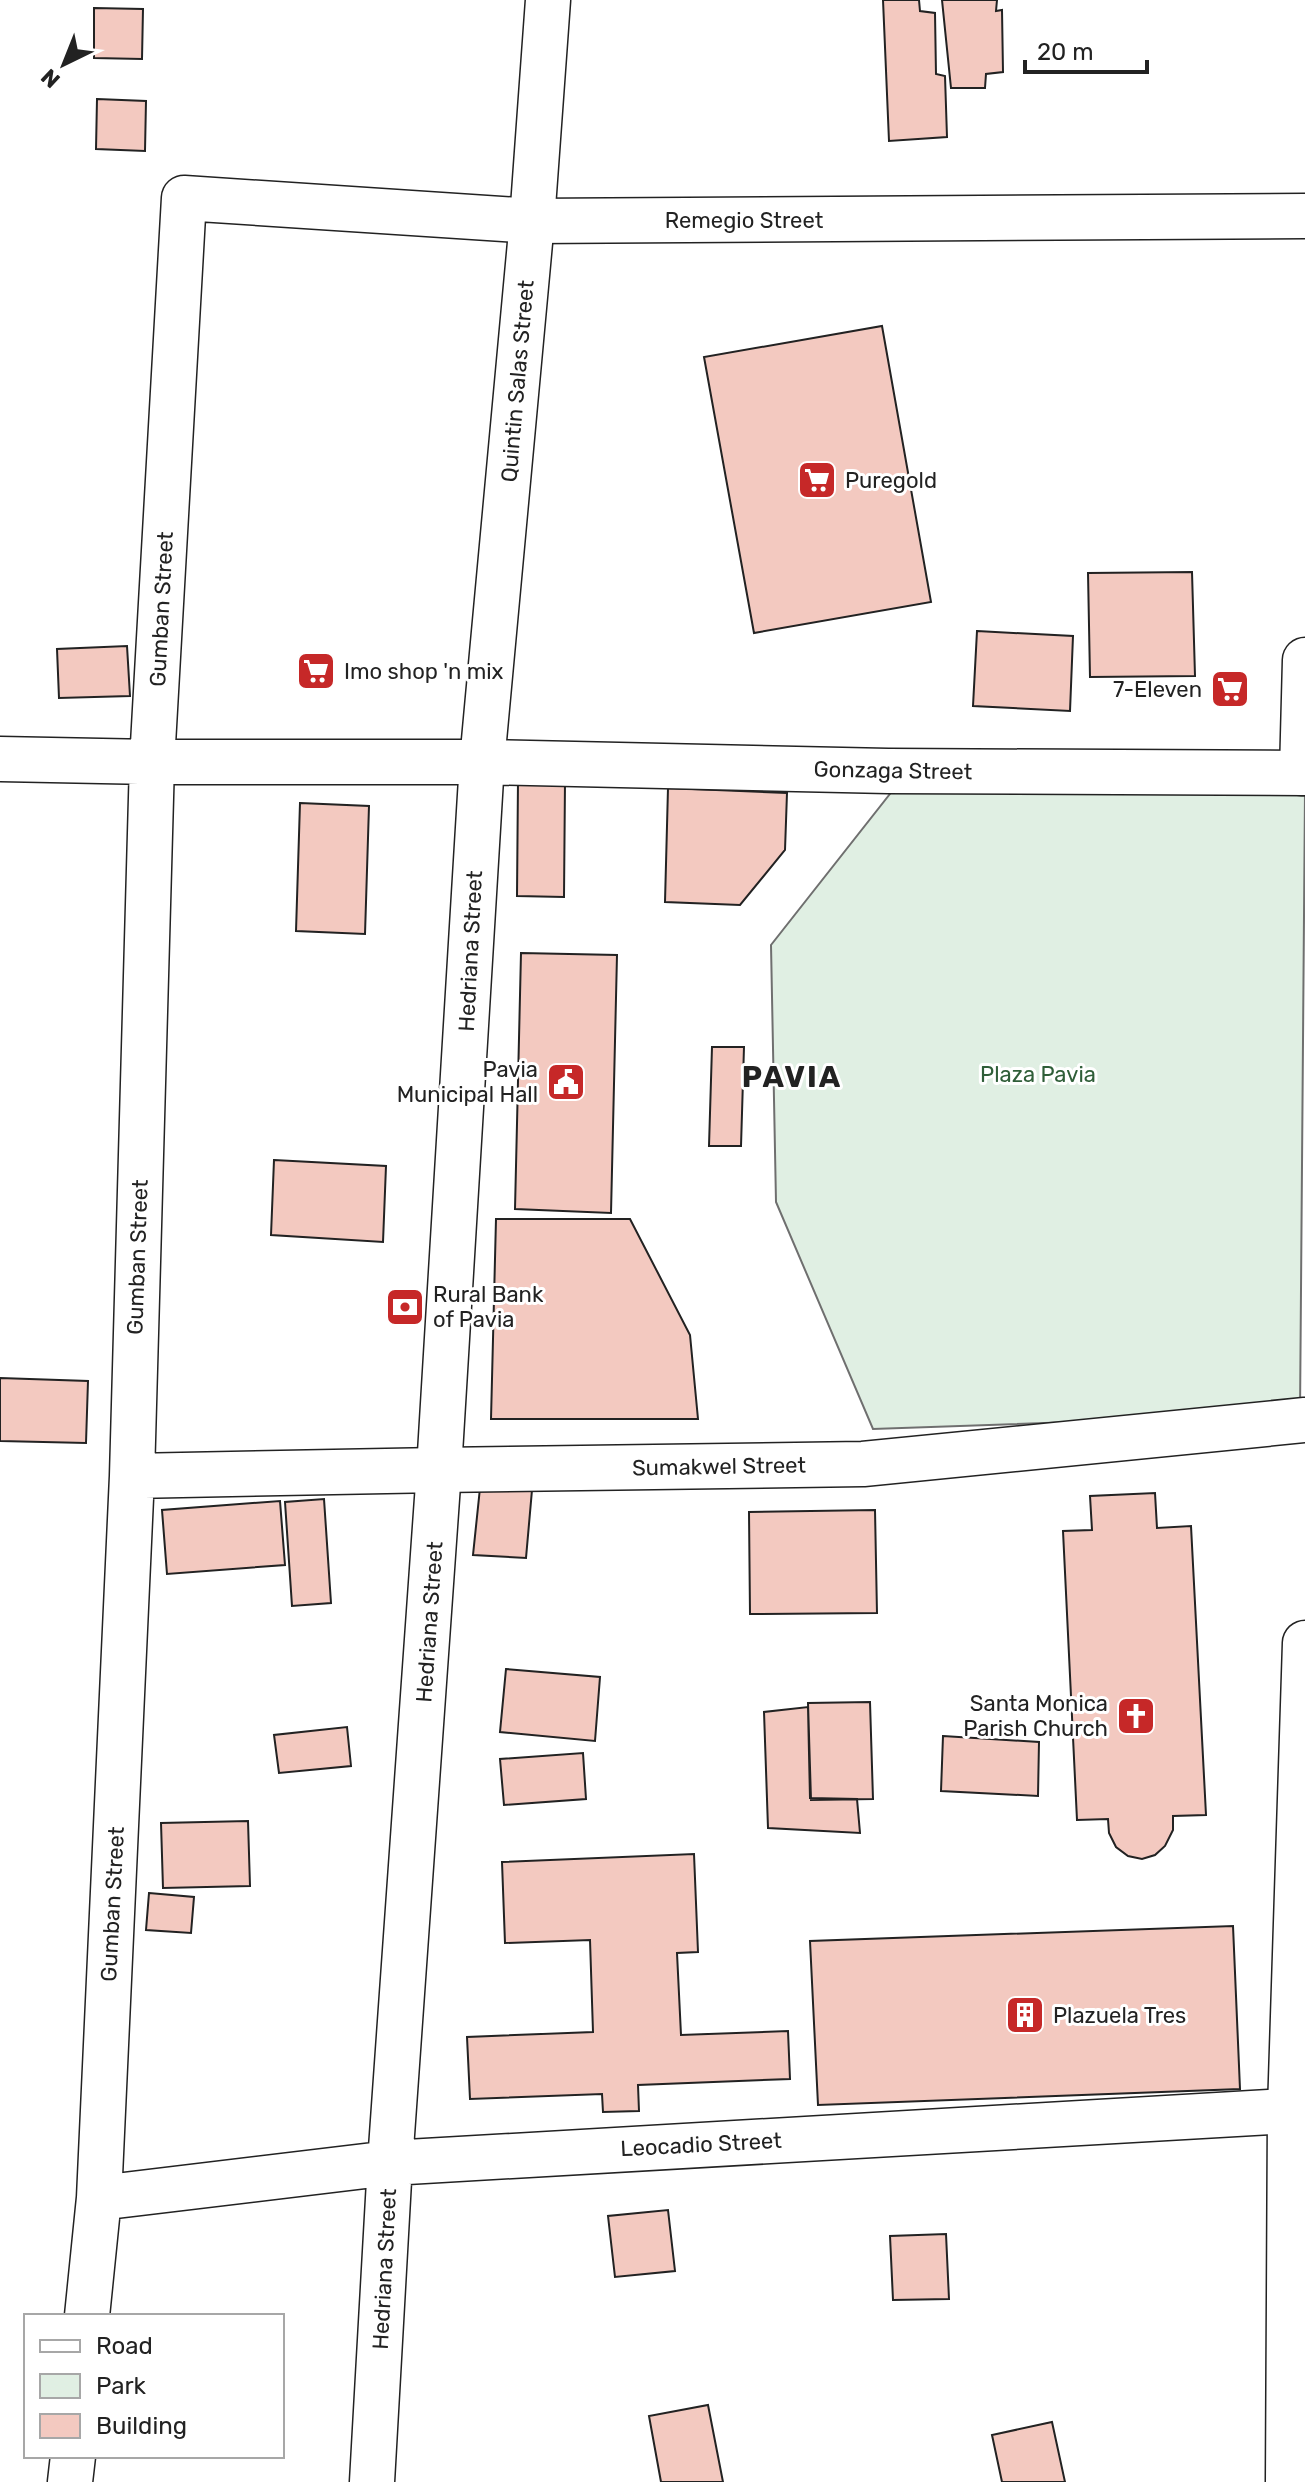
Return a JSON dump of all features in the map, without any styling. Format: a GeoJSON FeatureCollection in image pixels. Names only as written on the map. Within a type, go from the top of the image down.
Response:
{"type":"FeatureCollection","features":[{"type":"Feature","properties":{"kind":"street","name":"Quintin Salas Street"},"geometry":{"type":"LineString","coordinates":[[482,762],[532,221],[548,0]]}},
{"type":"Feature","properties":{"kind":"street","name":"Remegio Street"},"geometry":{"type":"LineString","coordinates":[[184,198],[532,221],[1305,216]]}},
{"type":"Feature","properties":{"kind":"street","name":"Gumban Street"},"geometry":{"type":"LineString","coordinates":[[87,2314],[99,2198],[132,1476],[152,762],[184,198]]}},
{"type":"Feature","properties":{"kind":"street"},"geometry":{"type":"LineString","coordinates":[[1303,773],[1305,660]]}},
{"type":"Feature","properties":{"kind":"street","name":"Gonzaga Street"},"geometry":{"type":"LineString","coordinates":[[0,759],[482,762],[888,771],[1303,773]]}},
{"type":"Feature","properties":{"kind":"street","name":"Hedriana Street"},"geometry":{"type":"LineString","coordinates":[[372,2482],[482,762]]}},
{"type":"Feature","properties":{"kind":"street","name":"Sumakwel Street"},"geometry":{"type":"LineString","coordinates":[[132,1476],[863,1464],[1305,1420]]}},
{"type":"Feature","properties":{"kind":"street"},"geometry":{"type":"LineString","coordinates":[[1288,2482],[1298,2110],[1305,1643]]}},
{"type":"Feature","properties":{"kind":"street","name":"Leocadio Street"},"geometry":{"type":"LineString","coordinates":[[99,2198],[390,2163],[1298,2110]]}},
{"type":"Feature","properties":{"kind":"street"},"geometry":{"type":"LineString","coordinates":[[70,2482],[73,2458]]}},
{"type":"Feature","properties":{"kind":"green space","name":"Plaza Pavia"},"geometry":{"type":"Polygon","coordinates":[[[897,785],[1305,792],[1300,1414],[873,1429],[776,1202],[771,945],[897,785]]]}},
{"type":"Feature","properties":{"kind":"building"},"geometry":{"type":"Polygon","coordinates":[[[883,0],[919,0],[920,11],[935,13],[936,74],[945,76],[947,137],[889,141],[883,0]]]}},
{"type":"Feature","properties":{"kind":"building"},"geometry":{"type":"Polygon","coordinates":[[[942,0],[997,0],[996,11],[1002,10],[1003,72],[986,74],[985,88],[951,88],[942,0]]]}},
{"type":"Feature","properties":{"kind":"building"},"geometry":{"type":"Polygon","coordinates":[[[94,8],[143,9],[142,59],[94,58],[94,8]]]}},
{"type":"Feature","properties":{"kind":"building"},"geometry":{"type":"Polygon","coordinates":[[[97,99],[146,101],[145,151],[96,149],[97,99]]]}},
{"type":"Feature","properties":{"kind":"building","name":"Puregold"},"geometry":{"type":"Polygon","coordinates":[[[882,326],[931,602],[754,633],[704,357],[882,326]]]}},
{"type":"Feature","properties":{"kind":"building"},"geometry":{"type":"Polygon","coordinates":[[[1192,572],[1195,676],[1090,677],[1088,573],[1192,572]]]}},
{"type":"Feature","properties":{"kind":"building"},"geometry":{"type":"Polygon","coordinates":[[[977,631],[1073,636],[1070,711],[973,706],[977,631]]]}},
{"type":"Feature","properties":{"kind":"building"},"geometry":{"type":"Polygon","coordinates":[[[127,646],[130,696],[59,698],[57,649],[127,646]]]}},
{"type":"Feature","properties":{"kind":"building"},"geometry":{"type":"Polygon","coordinates":[[[518,780],[565,781],[564,897],[517,896],[518,780]]]}},
{"type":"Feature","properties":{"kind":"building"},"geometry":{"type":"Polygon","coordinates":[[[668,788],[787,793],[785,850],[740,905],[665,902],[668,788]]]}},
{"type":"Feature","properties":{"kind":"building"},"geometry":{"type":"Polygon","coordinates":[[[300,803],[369,806],[365,934],[296,931],[300,803]]]}},
{"type":"Feature","properties":{"kind":"building","name":"Pavia Municipal Hall"},"geometry":{"type":"Polygon","coordinates":[[[521,953],[617,955],[611,1213],[515,1209],[521,953]]]}},
{"type":"Feature","properties":{"kind":"building"},"geometry":{"type":"Polygon","coordinates":[[[712,1047],[744,1047],[741,1146],[709,1146],[712,1047]]]}},
{"type":"Feature","properties":{"kind":"building"},"geometry":{"type":"Polygon","coordinates":[[[274,1160],[386,1166],[383,1242],[271,1235],[274,1160]]]}},
{"type":"Feature","properties":{"kind":"building"},"geometry":{"type":"Polygon","coordinates":[[[496,1219],[630,1219],[690,1335],[698,1419],[491,1419],[496,1219]]]}},
{"type":"Feature","properties":{"kind":"building"},"geometry":{"type":"Polygon","coordinates":[[[0,1378],[88,1381],[86,1443],[0,1441],[0,1378]]]}},
{"type":"Feature","properties":{"kind":"building"},"geometry":{"type":"Polygon","coordinates":[[[480,1488],[532,1490],[526,1558],[473,1555],[480,1488]]]}},
{"type":"Feature","properties":{"kind":"building","name":"Santa Monica Parish Church"},"geometry":{"type":"Polygon","coordinates":[[[1155,1493],[1157,1528],[1191,1526],[1206,1815],[1173,1816],[1173,1830],[1165,1846],[1155,1855],[1142,1859],[1128,1856],[1116,1847],[1109,1833],[1108,1819],[1077,1820],[1063,1531],[1092,1530],[1090,1496],[1155,1493]]]}},
{"type":"Feature","properties":{"kind":"building"},"geometry":{"type":"Polygon","coordinates":[[[324,1499],[331,1603],[292,1606],[285,1502],[324,1499]]]}},
{"type":"Feature","properties":{"kind":"building"},"geometry":{"type":"Polygon","coordinates":[[[280,1501],[285,1565],[167,1574],[162,1510],[280,1501]]]}},
{"type":"Feature","properties":{"kind":"building"},"geometry":{"type":"Polygon","coordinates":[[[875,1510],[877,1613],[750,1614],[749,1512],[875,1510]]]}},
{"type":"Feature","properties":{"kind":"building"},"geometry":{"type":"Polygon","coordinates":[[[506,1669],[600,1677],[595,1741],[500,1732],[506,1669]]]}},
{"type":"Feature","properties":{"kind":"building"},"geometry":{"type":"Polygon","coordinates":[[[870,1702],[873,1799],[811,1800],[808,1703],[870,1702]]]}},
{"type":"Feature","properties":{"kind":"building"},"geometry":{"type":"Polygon","coordinates":[[[808,1707],[810,1798],[857,1799],[860,1833],[768,1828],[764,1712],[808,1707]]]}},
{"type":"Feature","properties":{"kind":"building"},"geometry":{"type":"Polygon","coordinates":[[[347,1727],[351,1766],[279,1773],[274,1735],[347,1727]]]}},
{"type":"Feature","properties":{"kind":"building"},"geometry":{"type":"Polygon","coordinates":[[[943,1736],[1039,1742],[1038,1796],[941,1791],[943,1736]]]}},
{"type":"Feature","properties":{"kind":"building"},"geometry":{"type":"Polygon","coordinates":[[[583,1753],[586,1799],[504,1805],[500,1759],[583,1753]]]}},
{"type":"Feature","properties":{"kind":"building"},"geometry":{"type":"Polygon","coordinates":[[[248,1821],[250,1886],[163,1888],[161,1823],[248,1821]]]}},
{"type":"Feature","properties":{"kind":"building"},"geometry":{"type":"Polygon","coordinates":[[[694,1854],[698,1952],[677,1953],[681,2035],[788,2031],[790,2079],[638,2085],[639,2111],[603,2112],[602,2094],[470,2099],[467,2037],[593,2032],[590,1940],[505,1943],[502,1862],[694,1854]]]}},
{"type":"Feature","properties":{"kind":"building"},"geometry":{"type":"Polygon","coordinates":[[[149,1893],[194,1897],[191,1933],[146,1930],[149,1893]]]}},
{"type":"Feature","properties":{"kind":"building","name":"Plazuela Tres"},"geometry":{"type":"Polygon","coordinates":[[[1233,1926],[1240,2089],[818,2105],[810,1941],[1233,1926]]]}},
{"type":"Feature","properties":{"kind":"building"},"geometry":{"type":"Polygon","coordinates":[[[668,2210],[675,2271],[615,2277],[608,2216],[668,2210]]]}},
{"type":"Feature","properties":{"kind":"building"},"geometry":{"type":"Polygon","coordinates":[[[946,2234],[949,2299],[893,2300],[890,2236],[946,2234]]]}},
{"type":"Feature","properties":{"kind":"building"},"geometry":{"type":"Polygon","coordinates":[[[708,2405],[723,2482],[661,2482],[649,2416],[708,2405]]]}},
{"type":"Feature","properties":{"kind":"building"},"geometry":{"type":"Polygon","coordinates":[[[1052,2422],[1065,2482],[1002,2482],[992,2435],[1052,2422]]]}},
{"type":"Feature","properties":{"kind":"place","name":"Puregold"},"geometry":{"type":"Point","coordinates":[817,480]}},
{"type":"Feature","properties":{"kind":"place","name":"Imo shop 'n mix"},"geometry":{"type":"Point","coordinates":[316,671]}},
{"type":"Feature","properties":{"kind":"place","name":"7-Eleven"},"geometry":{"type":"Point","coordinates":[1230,689]}},
{"type":"Feature","properties":{"kind":"place","name":"Pavia Municipal Hall"},"geometry":{"type":"Point","coordinates":[566,1082]}},
{"type":"Feature","properties":{"kind":"place","name":"Rural Bank of Pavia"},"geometry":{"type":"Point","coordinates":[405,1307]}},
{"type":"Feature","properties":{"kind":"place","name":"Santa Monica Parish Church"},"geometry":{"type":"Point","coordinates":[1136,1716]}},
{"type":"Feature","properties":{"kind":"place","name":"Plazuela Tres"},"geometry":{"type":"Point","coordinates":[1025,2015]}},
{"type":"Feature","properties":{"kind":"district","name":"PAVIA"},"geometry":{"type":"Point","coordinates":[792,1077]}}]}
